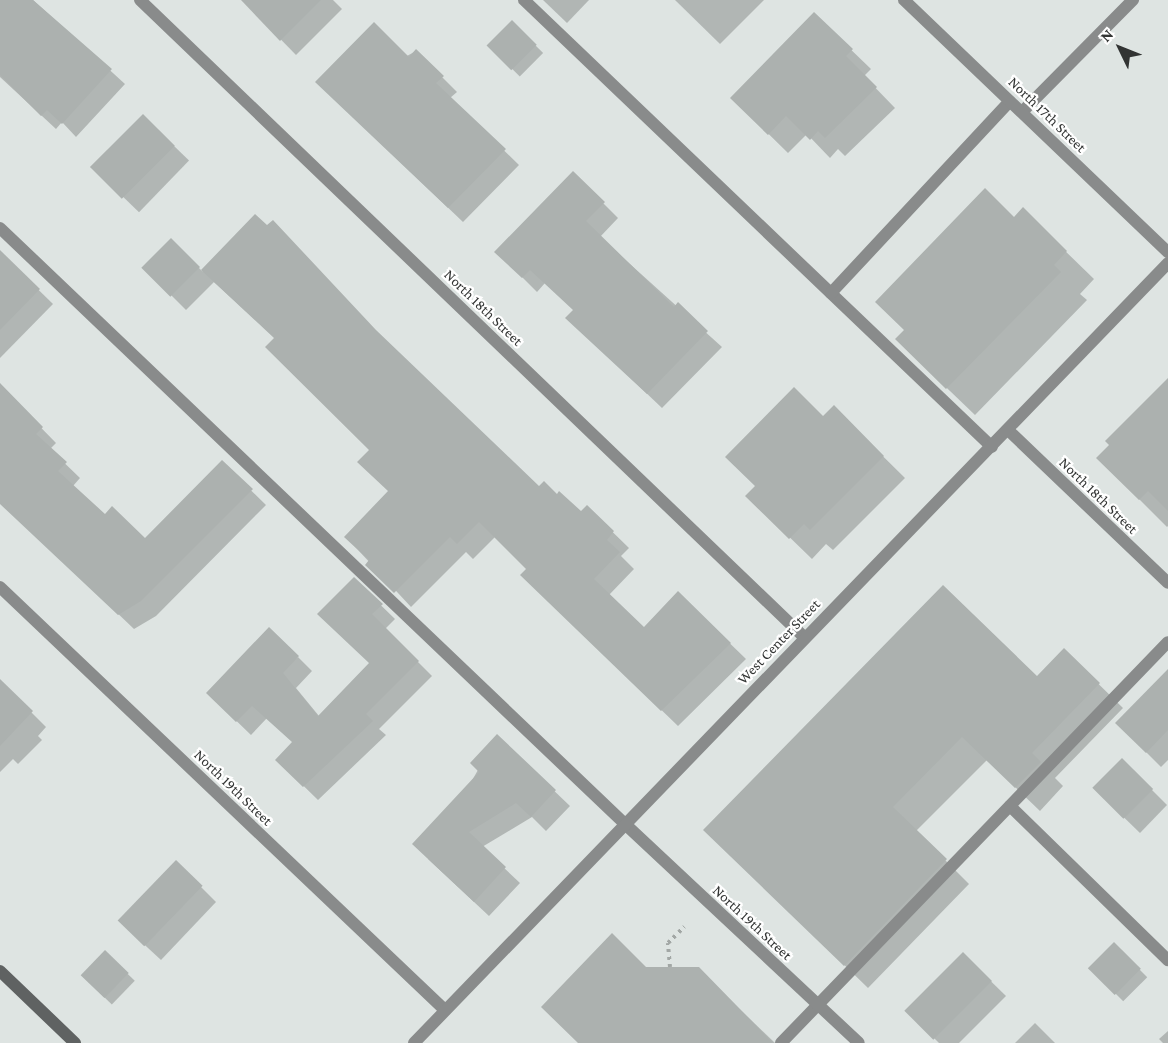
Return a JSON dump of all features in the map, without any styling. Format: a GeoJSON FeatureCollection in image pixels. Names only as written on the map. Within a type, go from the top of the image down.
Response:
{"type":"FeatureCollection","features":[{"type":"Feature","properties":{"kind":"main road"},"geometry":{"type":"LineString","coordinates":[[0,971],[75,1043]]}},
{"type":"Feature","properties":{"kind":"street","name":"North 18th Street"},"geometry":{"type":"LineString","coordinates":[[140,0],[804,637]]}},
{"type":"Feature","properties":{"kind":"street"},"geometry":{"type":"LineString","coordinates":[[524,0],[992,447]]}},
{"type":"Feature","properties":{"kind":"street","name":"North 17th Street"},"geometry":{"type":"LineString","coordinates":[[904,0],[1168,252]]}},
{"type":"Feature","properties":{"kind":"street"},"geometry":{"type":"LineString","coordinates":[[1022,112],[1133,0]]}},
{"type":"Feature","properties":{"kind":"street"},"geometry":{"type":"LineString","coordinates":[[831,293],[1010,101]]}},
{"type":"Feature","properties":{"kind":"street","name":"North 19th Street"},"geometry":{"type":"LineString","coordinates":[[0,228],[625,824],[859,1043]]}},
{"type":"Feature","properties":{"kind":"street","name":"West Center Street"},"geometry":{"type":"LineString","coordinates":[[414,1043],[1168,263]]}},
{"type":"Feature","properties":{"kind":"street","name":"North 18th Street"},"geometry":{"type":"LineString","coordinates":[[1008,430],[1168,582]]}},
{"type":"Feature","properties":{"kind":"street","name":"North 19th Street"},"geometry":{"type":"LineString","coordinates":[[0,587],[445,1010]]}},
{"type":"Feature","properties":{"kind":"street"},"geometry":{"type":"LineString","coordinates":[[781,1043],[1168,642]]}},
{"type":"Feature","properties":{"kind":"street"},"geometry":{"type":"LineString","coordinates":[[1010,806],[1168,960]]}},
{"type":"Feature","properties":{"kind":"path"},"geometry":{"type":"LineString","coordinates":[[670,967],[668,943],[684,927]]}},
{"type":"Feature","properties":{"kind":"building"},"geometry":{"type":"Polygon","coordinates":[[[0,0],[33,0],[112,69],[62,124],[47,110],[41,116],[0,75],[0,0]]]}},
{"type":"Feature","properties":{"kind":"building"},"geometry":{"type":"Polygon","coordinates":[[[241,0],[321,0],[280,41],[241,0]]]}},
{"type":"Feature","properties":{"kind":"building"},"geometry":{"type":"Polygon","coordinates":[[[814,12],[853,49],[846,56],[877,87],[825,138],[818,131],[810,140],[786,116],[768,135],[730,98],[814,12]]]}},
{"type":"Feature","properties":{"kind":"building"},"geometry":{"type":"Polygon","coordinates":[[[512,20],[537,45],[511,70],[487,45],[512,20]]]}},
{"type":"Feature","properties":{"kind":"building"},"geometry":{"type":"Polygon","coordinates":[[[374,22],[409,57],[416,49],[444,76],[436,83],[506,149],[448,208],[315,82],[374,22]]]}},
{"type":"Feature","properties":{"kind":"building"},"geometry":{"type":"Polygon","coordinates":[[[143,114],[175,146],[122,199],[90,167],[143,114]]]}},
{"type":"Feature","properties":{"kind":"building"},"geometry":{"type":"Polygon","coordinates":[[[573,171],[605,202],[586,221],[674,307],[678,302],[708,331],[647,394],[565,318],[573,310],[530,270],[522,278],[494,252],[573,171]]]}},
{"type":"Feature","properties":{"kind":"building"},"geometry":{"type":"Polygon","coordinates":[[[985,188],[1014,217],[1023,207],[1067,251],[1054,265],[1061,272],[946,389],[895,339],[904,330],[875,302],[985,188]]]}},
{"type":"Feature","properties":{"kind":"building"},"geometry":{"type":"Polygon","coordinates":[[[255,214],[267,225],[273,220],[376,330],[539,486],[544,481],[557,494],[559,491],[581,511],[587,505],[614,531],[607,540],[620,552],[594,579],[644,627],[678,591],[731,643],[661,711],[520,575],[526,569],[479,522],[457,544],[450,537],[394,593],[365,565],[369,560],[344,537],[388,491],[357,462],[369,450],[265,347],[274,338],[201,270],[255,214]]]}},
{"type":"Feature","properties":{"kind":"building"},"geometry":{"type":"Polygon","coordinates":[[[171,238],[200,267],[170,297],[141,268],[171,238]]]}},
{"type":"Feature","properties":{"kind":"building"},"geometry":{"type":"Polygon","coordinates":[[[0,250],[40,289],[0,330],[0,250]]]}},
{"type":"Feature","properties":{"kind":"building"},"geometry":{"type":"Polygon","coordinates":[[[1168,378],[1168,511],[1148,491],[1139,500],[1096,458],[1109,445],[1105,441],[1168,378]]]}},
{"type":"Feature","properties":{"kind":"building"},"geometry":{"type":"Polygon","coordinates":[[[0,383],[43,427],[36,434],[67,462],[58,471],[105,514],[112,506],[145,538],[222,460],[253,489],[141,601],[118,615],[0,504],[0,383]]]}},
{"type":"Feature","properties":{"kind":"building"},"geometry":{"type":"Polygon","coordinates":[[[794,387],[823,416],[834,405],[884,456],[810,530],[804,524],[789,539],[745,496],[755,486],[725,457],[794,387]]]}},
{"type":"Feature","properties":{"kind":"building"},"geometry":{"type":"Polygon","coordinates":[[[354,577],[383,604],[372,614],[419,661],[366,714],[373,721],[303,787],[275,760],[292,742],[252,706],[236,722],[206,693],[269,627],[299,656],[283,673],[318,716],[369,663],[317,614],[354,577]]]}},
{"type":"Feature","properties":{"kind":"building"},"geometry":{"type":"Polygon","coordinates":[[[943,585],[1037,676],[1064,648],[1100,683],[1032,753],[1041,762],[1015,788],[962,737],[893,807],[947,859],[844,966],[703,830],[943,585]]]}},
{"type":"Feature","properties":{"kind":"building"},"geometry":{"type":"Polygon","coordinates":[[[1168,669],[1168,730],[1146,753],[1115,723],[1168,669]]]}},
{"type":"Feature","properties":{"kind":"building"},"geometry":{"type":"Polygon","coordinates":[[[0,679],[33,711],[0,746],[0,679]]]}},
{"type":"Feature","properties":{"kind":"building"},"geometry":{"type":"Polygon","coordinates":[[[497,734],[556,790],[531,817],[516,803],[469,832],[506,867],[474,902],[412,844],[479,772],[470,763],[497,734]]]}},
{"type":"Feature","properties":{"kind":"building"},"geometry":{"type":"Polygon","coordinates":[[[1122,758],[1153,789],[1123,819],[1092,788],[1122,758]]]}},
{"type":"Feature","properties":{"kind":"building"},"geometry":{"type":"Polygon","coordinates":[[[176,860],[203,886],[144,946],[118,920],[176,860]]]}},
{"type":"Feature","properties":{"kind":"building"},"geometry":{"type":"Polygon","coordinates":[[[612,933],[646,967],[699,967],[773,1043],[578,1043],[541,1007],[612,933]]]}},
{"type":"Feature","properties":{"kind":"building"},"geometry":{"type":"Polygon","coordinates":[[[1114,942],[1141,969],[1115,995],[1088,968],[1114,942]]]}},
{"type":"Feature","properties":{"kind":"building"},"geometry":{"type":"Polygon","coordinates":[[[105,950],[129,973],[104,998],[81,975],[105,950]]]}},
{"type":"Feature","properties":{"kind":"building"},"geometry":{"type":"Polygon","coordinates":[[[963,952],[992,981],[933,1040],[904,1011],[963,952]]]}}]}
